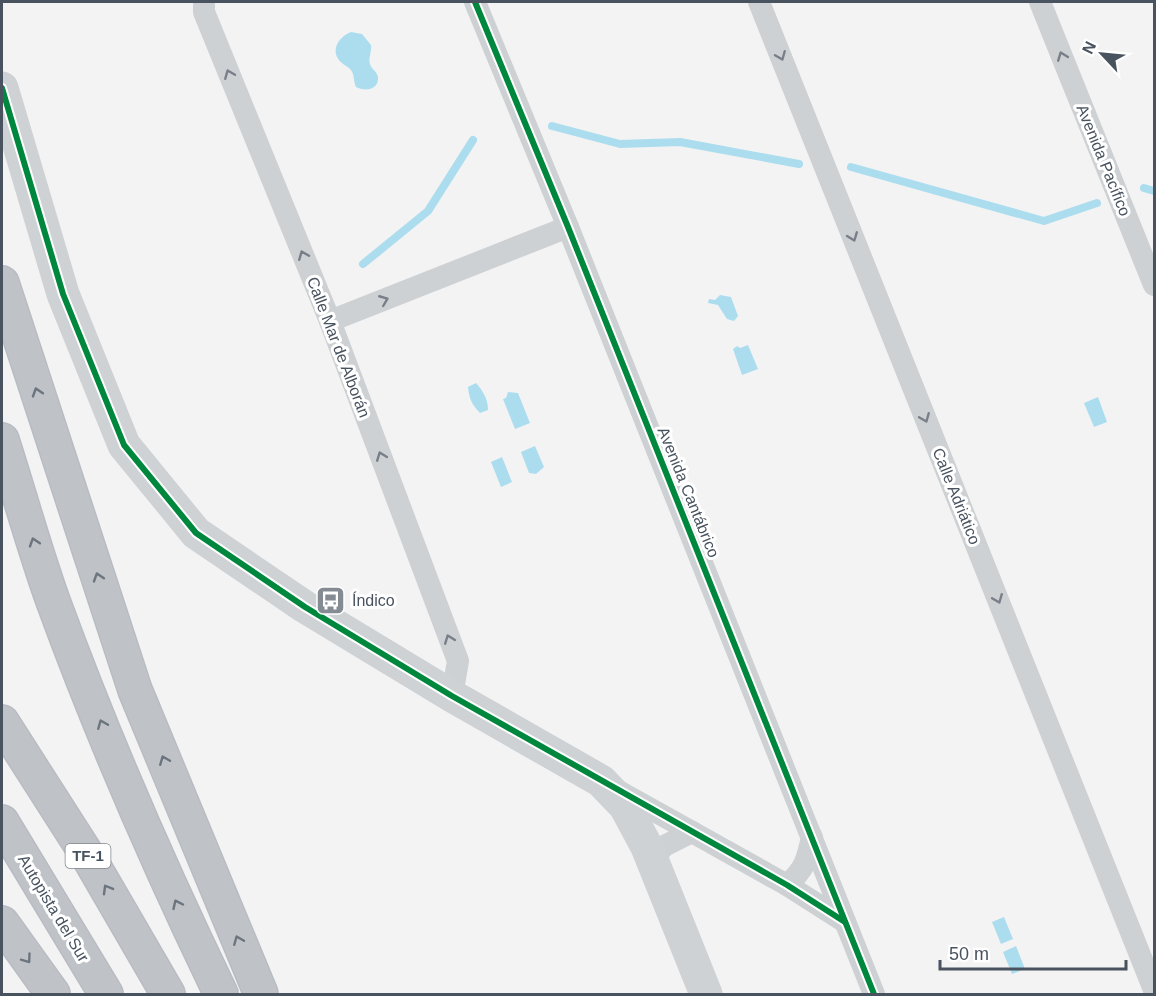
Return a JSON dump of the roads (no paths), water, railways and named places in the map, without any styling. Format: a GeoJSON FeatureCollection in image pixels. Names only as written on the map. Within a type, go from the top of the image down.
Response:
{"type":"FeatureCollection","features":[{"type":"Feature","properties":{"kind":"highway"},"geometry":{"type":"LineString","coordinates":[[2,282],[135,690],[261,994]]}},
{"type":"Feature","properties":{"kind":"highway"},"geometry":{"type":"LineString","coordinates":[[2,440],[53,600],[121,773],[176,901],[221,994]]}},
{"type":"Feature","properties":{"kind":"highway","name":"TF-1"},"geometry":{"type":"LineString","coordinates":[[2,722],[89,858],[168,994]]}},
{"type":"Feature","properties":{"kind":"highway","name":"Autopista del Sur"},"geometry":{"type":"LineString","coordinates":[[2,822],[106,994]]}},
{"type":"Feature","properties":{"kind":"highway"},"geometry":{"type":"LineString","coordinates":[[2,923],[52,994]]}},
{"type":"Feature","properties":{"kind":"street","name":"Calle Mar de Alborán"},"geometry":{"type":"LineString","coordinates":[[204,2],[204,12],[330,321],[458,661],[452,696]]}},
{"type":"Feature","properties":{"kind":"street","name":"Avenida Cantábrico"},"geometry":{"type":"LineString","coordinates":[[475,2],[568,227],[874,994]]}},
{"type":"Feature","properties":{"kind":"street","name":"Calle Adriático"},"geometry":{"type":"LineString","coordinates":[[759,2],[1149,960],[1155,990]]}},
{"type":"Feature","properties":{"kind":"street","name":"Avenida Pacífico"},"geometry":{"type":"LineString","coordinates":[[1040,2],[1155,285]]}},
{"type":"Feature","properties":{"kind":"street"},"geometry":{"type":"LineString","coordinates":[[2,88],[63,294],[124,445],[196,533],[305,607],[452,696],[787,885],[845,922]]}},
{"type":"Feature","properties":{"kind":"street"},"geometry":{"type":"LineString","coordinates":[[330,321],[568,227]]}},
{"type":"Feature","properties":{"kind":"street"},"geometry":{"type":"LineString","coordinates":[[601,781],[625,806],[652,860],[706,994]]}},
{"type":"Feature","properties":{"kind":"street"},"geometry":{"type":"LineString","coordinates":[[652,860],[664,846],[692,832]]}},
{"type":"Feature","properties":{"kind":"street"},"geometry":{"type":"LineString","coordinates":[[787,885],[799,875],[807,861],[812,837]]}},
{"type":"Feature","properties":{"kind":"water"},"geometry":{"type":"Polygon","coordinates":[[[351,32],[362,34],[371,45],[370,62],[378,81],[371,89],[356,87],[352,71],[338,59],[336,54],[339,41],[351,32]]]}},
{"type":"Feature","properties":{"kind":"water"},"geometry":{"type":"Polygon","coordinates":[[[720,295],[731,297],[738,316],[734,321],[727,319],[718,305],[708,303],[709,299],[715,300],[720,295]]]}},
{"type":"Feature","properties":{"kind":"water"},"geometry":{"type":"Polygon","coordinates":[[[748,345],[758,369],[742,375],[733,349],[737,346],[740,348],[748,345]]]}},
{"type":"Feature","properties":{"kind":"water"},"geometry":{"type":"Polygon","coordinates":[[[476,383],[485,395],[488,406],[488,410],[480,413],[473,404],[468,391],[468,387],[476,383]]]}},
{"type":"Feature","properties":{"kind":"water"},"geometry":{"type":"Polygon","coordinates":[[[508,392],[518,393],[530,423],[515,429],[503,399],[506,398],[508,392]]]}},
{"type":"Feature","properties":{"kind":"water"},"geometry":{"type":"Polygon","coordinates":[[[1098,397],[1107,422],[1094,427],[1084,403],[1098,397]]]}},
{"type":"Feature","properties":{"kind":"water"},"geometry":{"type":"Polygon","coordinates":[[[535,446],[544,467],[536,474],[529,473],[521,452],[535,446]]]}},
{"type":"Feature","properties":{"kind":"water"},"geometry":{"type":"Polygon","coordinates":[[[502,457],[512,482],[501,487],[491,462],[502,457]]]}},
{"type":"Feature","properties":{"kind":"water"},"geometry":{"type":"Polygon","coordinates":[[[1004,917],[1013,939],[1001,944],[992,922],[1004,917]]]}},
{"type":"Feature","properties":{"kind":"water"},"geometry":{"type":"Polygon","coordinates":[[[1016,946],[1025,969],[1012,974],[1003,952],[1016,946]]]}},
{"type":"Feature","properties":{"kind":"waterway"},"geometry":{"type":"LineString","coordinates":[[552,126],[620,144],[680,142],[799,164]]}},
{"type":"Feature","properties":{"kind":"waterway"},"geometry":{"type":"LineString","coordinates":[[363,264],[428,211],[473,140]]}},
{"type":"Feature","properties":{"kind":"waterway"},"geometry":{"type":"LineString","coordinates":[[851,167],[1044,221],[1097,203]]}},
{"type":"Feature","properties":{"kind":"waterway"},"geometry":{"type":"LineString","coordinates":[[1144,188],[1154,191]]}},
{"type":"Feature","properties":{"kind":"place","name":"Índico"},"geometry":{"type":"Point","coordinates":[331,600]}}]}
